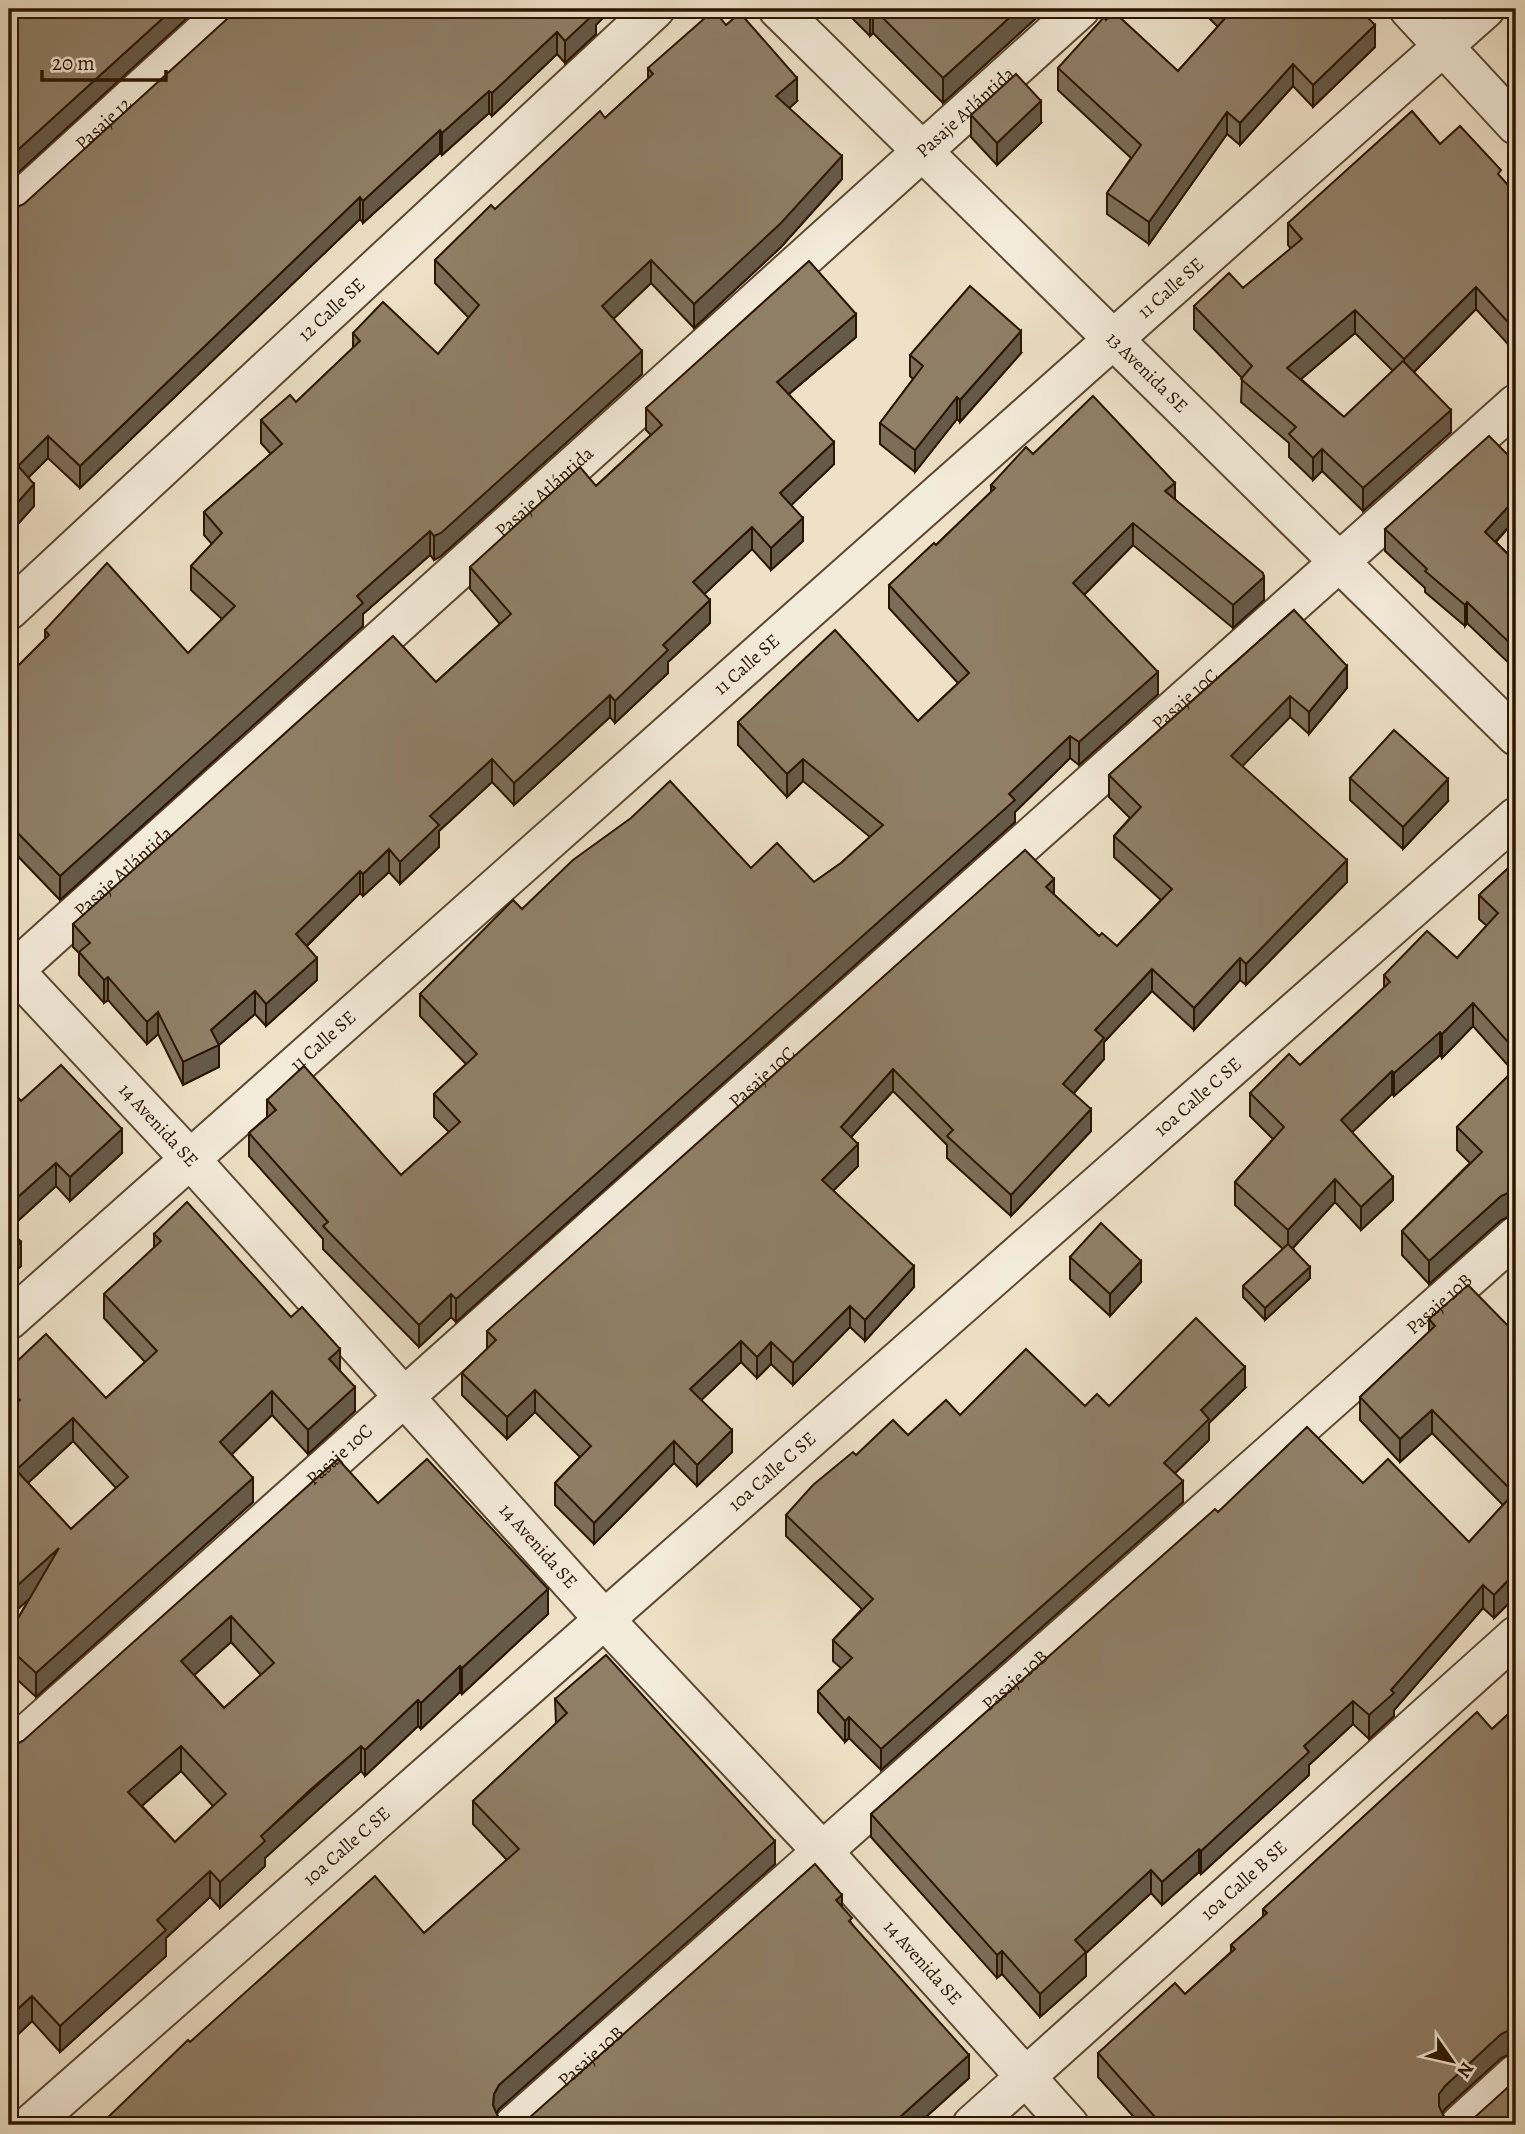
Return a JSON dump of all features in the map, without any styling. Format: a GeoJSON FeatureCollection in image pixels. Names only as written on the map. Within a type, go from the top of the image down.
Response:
{"type":"FeatureCollection","features":[{"type":"Feature","properties":{"kind":"street","name":"Pasaje 12"},"geometry":{"type":"LineString","coordinates":[[9,210],[229,9]]}},
{"type":"Feature","properties":{"kind":"street","name":"12 Calle SE"},"geometry":{"type":"LineString","coordinates":[[9,610],[655,9]]}},
{"type":"Feature","properties":{"kind":"street","name":"13 Avenida SE"},"geometry":{"type":"LineString","coordinates":[[778,9],[1516,736]]}},
{"type":"Feature","properties":{"kind":"street","name":"Pasaje Atlántida"},"geometry":{"type":"LineString","coordinates":[[11,970],[1080,9]]}},
{"type":"Feature","properties":{"kind":"street"},"geometry":{"type":"LineString","coordinates":[[1409,9],[1516,124]]}},
{"type":"Feature","properties":{"kind":"street","name":"11 Calle SE"},"geometry":{"type":"LineString","coordinates":[[9,1320],[1485,9]]}},
{"type":"Feature","properties":{"kind":"street","name":"Pasaje 10C"},"geometry":{"type":"LineString","coordinates":[[9,1750],[1338,560],[1516,404]]}},
{"type":"Feature","properties":{"kind":"street","name":"10a Calle C SE"},"geometry":{"type":"LineString","coordinates":[[30,2125],[1516,817]]}},
{"type":"Feature","properties":{"kind":"street","name":"14 Avenida SE"},"geometry":{"type":"LineString","coordinates":[[11,970],[190,1159],[603,1618],[824,1853],[1069,2125]]}},
{"type":"Feature","properties":{"kind":"street","name":"Pasaje 10B"},"geometry":{"type":"LineString","coordinates":[[514,2125],[824,1853],[1516,1236]]}},
{"type":"Feature","properties":{"kind":"street","name":"10a Calle B SE"},"geometry":{"type":"LineString","coordinates":[[972,2125],[1516,1636]]}},
{"type":"Feature","properties":{"kind":"street"},"geometry":{"type":"LineString","coordinates":[[1460,2125],[1516,2074]]}},
{"type":"Feature","properties":{"kind":"building"},"geometry":{"type":"Polygon","coordinates":[[[9,9],[173,9],[9,158],[9,9]]]}},
{"type":"Feature","properties":{"kind":"building"},"geometry":{"type":"Polygon","coordinates":[[[238,9],[593,9],[596,12],[565,41],[557,32],[492,93],[489,91],[442,133],[440,130],[363,201],[360,197],[80,466],[48,436],[18,466],[34,484],[9,512],[9,209],[24,204],[238,9]]]}},
{"type":"Feature","properties":{"kind":"building"},"geometry":{"type":"Polygon","coordinates":[[[874,9],[1019,9],[943,78],[874,9]]]}},
{"type":"Feature","properties":{"kind":"building"},"geometry":{"type":"Polygon","coordinates":[[[1221,9],[1359,9],[1375,25],[1313,85],[1293,64],[1240,123],[1227,112],[1149,222],[1107,193],[1141,145],[1058,68],[1104,17],[1106,20],[1114,12],[1178,71],[1228,15],[1221,9]]]}},
{"type":"Feature","properties":{"kind":"building"},"geometry":{"type":"Polygon","coordinates":[[[714,10],[726,25],[740,13],[797,78],[776,96],[842,156],[781,223],[694,304],[651,260],[602,306],[642,351],[441,533],[434,536],[430,531],[357,596],[363,603],[60,876],[9,824],[9,675],[49,635],[45,630],[107,563],[188,653],[235,606],[191,566],[222,533],[204,512],[282,444],[261,420],[290,395],[296,402],[360,341],[353,333],[383,302],[438,354],[479,305],[435,260],[491,205],[495,209],[600,111],[605,118],[653,74],[648,68],[714,10]]]}},
{"type":"Feature","properties":{"kind":"building"},"geometry":{"type":"Polygon","coordinates":[[[1016,74],[1041,101],[997,143],[971,115],[1016,74]]]}},
{"type":"Feature","properties":{"kind":"building"},"geometry":{"type":"Polygon","coordinates":[[[1412,111],[1440,144],[1460,126],[1501,170],[1498,174],[1516,194],[1516,331],[1476,287],[1404,359],[1355,310],[1287,368],[1344,417],[1403,361],[1451,410],[1363,488],[1322,449],[1313,458],[1289,434],[1296,427],[1241,379],[1252,366],[1194,306],[1229,273],[1243,288],[1302,239],[1288,223],[1412,111]]]}},
{"type":"Feature","properties":{"kind":"building"},"geometry":{"type":"Polygon","coordinates":[[[809,261],[856,314],[777,382],[834,442],[780,493],[803,518],[771,548],[752,527],[693,582],[710,600],[663,645],[668,650],[615,701],[610,695],[514,783],[492,759],[430,816],[439,825],[400,862],[389,849],[363,874],[360,871],[296,934],[317,958],[266,1004],[255,991],[211,1030],[219,1045],[183,1062],[158,1012],[147,1022],[108,977],[104,980],[79,952],[90,943],[73,924],[393,636],[436,682],[511,614],[470,567],[580,467],[596,486],[662,425],[646,408],[809,261]]]}},
{"type":"Feature","properties":{"kind":"building"},"geometry":{"type":"Polygon","coordinates":[[[970,286],[1021,331],[960,400],[957,397],[915,450],[880,423],[923,366],[910,355],[970,286]]]}},
{"type":"Feature","properties":{"kind":"building"},"geometry":{"type":"Polygon","coordinates":[[[1093,396],[1175,483],[1165,491],[1263,573],[1264,577],[1233,605],[1133,523],[1073,583],[1158,672],[1079,742],[1070,736],[1009,794],[1015,800],[456,1299],[451,1294],[419,1325],[323,1226],[328,1222],[249,1133],[276,1110],[267,1100],[304,1066],[401,1175],[460,1122],[434,1094],[477,1054],[420,994],[513,900],[522,909],[573,860],[631,818],[670,781],[751,868],[777,843],[814,882],[841,863],[883,825],[803,759],[787,774],[738,722],[835,630],[918,721],[969,673],[889,585],[934,543],[936,545],[995,488],[991,485],[1026,447],[1033,454],[1093,396]]]}},
{"type":"Feature","properties":{"kind":"building"},"geometry":{"type":"Polygon","coordinates":[[[1489,436],[1516,463],[1516,498],[1485,532],[1516,562],[1516,649],[1467,602],[1465,605],[1425,571],[1427,569],[1385,529],[1489,436]]]}},
{"type":"Feature","properties":{"kind":"building"},"geometry":{"type":"Polygon","coordinates":[[[1294,610],[1347,666],[1309,712],[1290,696],[1231,756],[1347,860],[1246,964],[1240,958],[1194,1008],[1152,969],[1095,1030],[1104,1038],[1063,1084],[1091,1109],[1011,1195],[947,1136],[953,1130],[893,1069],[841,1127],[858,1144],[822,1180],[914,1266],[865,1320],[850,1306],[793,1363],[771,1342],[757,1357],[741,1341],[690,1389],[732,1430],[697,1465],[674,1441],[594,1523],[555,1483],[591,1446],[535,1390],[507,1417],[462,1373],[496,1340],[487,1331],[1025,850],[1054,879],[1046,887],[1099,936],[1102,933],[1117,946],[1172,889],[1114,836],[1141,807],[1109,775],[1294,610]]]}},
{"type":"Feature","properties":{"kind":"building"},"geometry":{"type":"Polygon","coordinates":[[[1394,730],[1448,779],[1403,827],[1350,778],[1394,730]]]}},
{"type":"Feature","properties":{"kind":"building"},"geometry":{"type":"Polygon","coordinates":[[[1516,861],[1516,1051],[1473,1003],[1442,1034],[1440,1032],[1394,1073],[1392,1071],[1341,1120],[1393,1177],[1361,1207],[1335,1179],[1288,1230],[1235,1182],[1284,1127],[1250,1093],[1289,1054],[1300,1065],[1390,982],[1384,975],[1427,931],[1457,958],[1498,913],[1479,895],[1516,861]]]}},
{"type":"Feature","properties":{"kind":"building"},"geometry":{"type":"Polygon","coordinates":[[[9,1000],[17,1005],[9,1017],[9,1000]]]}},
{"type":"Feature","properties":{"kind":"building"},"geometry":{"type":"Polygon","coordinates":[[[61,1065],[122,1129],[70,1177],[56,1163],[9,1205],[9,1088],[21,1101],[61,1065]]]}},
{"type":"Feature","properties":{"kind":"building"},"geometry":{"type":"Polygon","coordinates":[[[1516,1068],[1516,1192],[1501,1196],[1429,1261],[1402,1231],[1482,1152],[1457,1127],[1516,1068]]]}},
{"type":"Feature","properties":{"kind":"building"},"geometry":{"type":"Polygon","coordinates":[[[187,1202],[291,1317],[302,1307],[340,1349],[329,1359],[355,1387],[308,1430],[272,1391],[220,1442],[253,1478],[36,1673],[9,1648],[9,1634],[59,1548],[9,1593],[9,1411],[20,1400],[9,1389],[9,1369],[46,1334],[106,1398],[157,1351],[104,1294],[161,1241],[154,1234],[187,1202]],[[73,1418],[16,1470],[71,1529],[128,1477],[73,1418]]]}},
{"type":"Feature","properties":{"kind":"building"},"geometry":{"type":"Polygon","coordinates":[[[1101,1223],[1141,1261],[1110,1294],[1070,1257],[1101,1223]]]}},
{"type":"Feature","properties":{"kind":"building"},"geometry":{"type":"Polygon","coordinates":[[[9,1228],[21,1242],[9,1253],[9,1228]]]}},
{"type":"Feature","properties":{"kind":"building"},"geometry":{"type":"Polygon","coordinates":[[[1288,1244],[1310,1267],[1265,1308],[1243,1286],[1288,1244]]]}},
{"type":"Feature","properties":{"kind":"building"},"geometry":{"type":"Polygon","coordinates":[[[1468,1285],[1516,1334],[1516,1572],[1494,1595],[1483,1585],[1391,1690],[1394,1693],[1369,1715],[1353,1701],[1304,1746],[1309,1752],[1201,1851],[1199,1849],[1162,1882],[1151,1870],[1075,1940],[1086,1952],[1040,1994],[1002,1951],[997,1955],[871,1814],[1215,1509],[1218,1512],[1307,1427],[1363,1483],[1388,1459],[1469,1542],[1514,1493],[1432,1410],[1400,1439],[1360,1397],[1435,1326],[1429,1319],[1468,1285]]]}},
{"type":"Feature","properties":{"kind":"building"},"geometry":{"type":"Polygon","coordinates":[[[1196,1318],[1245,1367],[1201,1410],[1209,1419],[1164,1463],[1183,1481],[881,1749],[849,1717],[845,1721],[818,1691],[852,1658],[833,1640],[873,1599],[786,1515],[813,1485],[853,1452],[856,1455],[893,1420],[908,1435],[946,1400],[960,1415],[1026,1349],[1085,1406],[1097,1394],[1109,1406],[1196,1318]]]}},
{"type":"Feature","properties":{"kind":"building"},"geometry":{"type":"Polygon","coordinates":[[[338,1459],[378,1503],[427,1459],[548,1589],[421,1703],[418,1700],[365,1750],[361,1746],[310,1790],[261,1836],[265,1841],[220,1882],[210,1871],[157,1920],[166,1930],[60,2026],[32,1996],[9,2017],[9,1745],[23,1741],[338,1459]],[[231,1616],[181,1661],[224,1708],[274,1663],[231,1616]],[[181,1746],[128,1792],[175,1842],[226,1794],[181,1746]]]}},
{"type":"Feature","properties":{"kind":"building"},"geometry":{"type":"Polygon","coordinates":[[[606,1655],[775,1841],[499,2085],[494,2094],[493,2105],[498,2117],[508,2123],[518,2123],[529,2118],[815,1864],[842,1895],[836,1900],[852,1918],[849,1921],[969,2055],[891,2125],[100,2125],[188,2040],[190,2042],[375,1876],[424,1933],[519,1849],[473,1801],[567,1713],[555,1699],[606,1655]]]}},
{"type":"Feature","properties":{"kind":"building"},"geometry":{"type":"Polygon","coordinates":[[[1516,1707],[1516,2029],[1501,2034],[1445,2086],[1439,2094],[1439,2106],[1444,2117],[1453,2122],[1464,2123],[1474,2118],[1516,2080],[1516,2125],[1169,2125],[1166,2122],[1162,2125],[1098,2053],[1175,1983],[1185,1994],[1235,1949],[1231,1945],[1267,1913],[1263,1909],[1477,1712],[1492,1729],[1516,1707]]]}},
{"type":"Feature","properties":{"kind":"building"},"geometry":{"type":"Polygon","coordinates":[[[89,2119],[95,2125],[82,2125],[89,2119]]]}},
{"type":"Feature","properties":{"kind":"building"},"geometry":{"type":"Polygon","coordinates":[[[1034,2119],[1040,2125],[1027,2125],[1034,2119]]]}}]}
